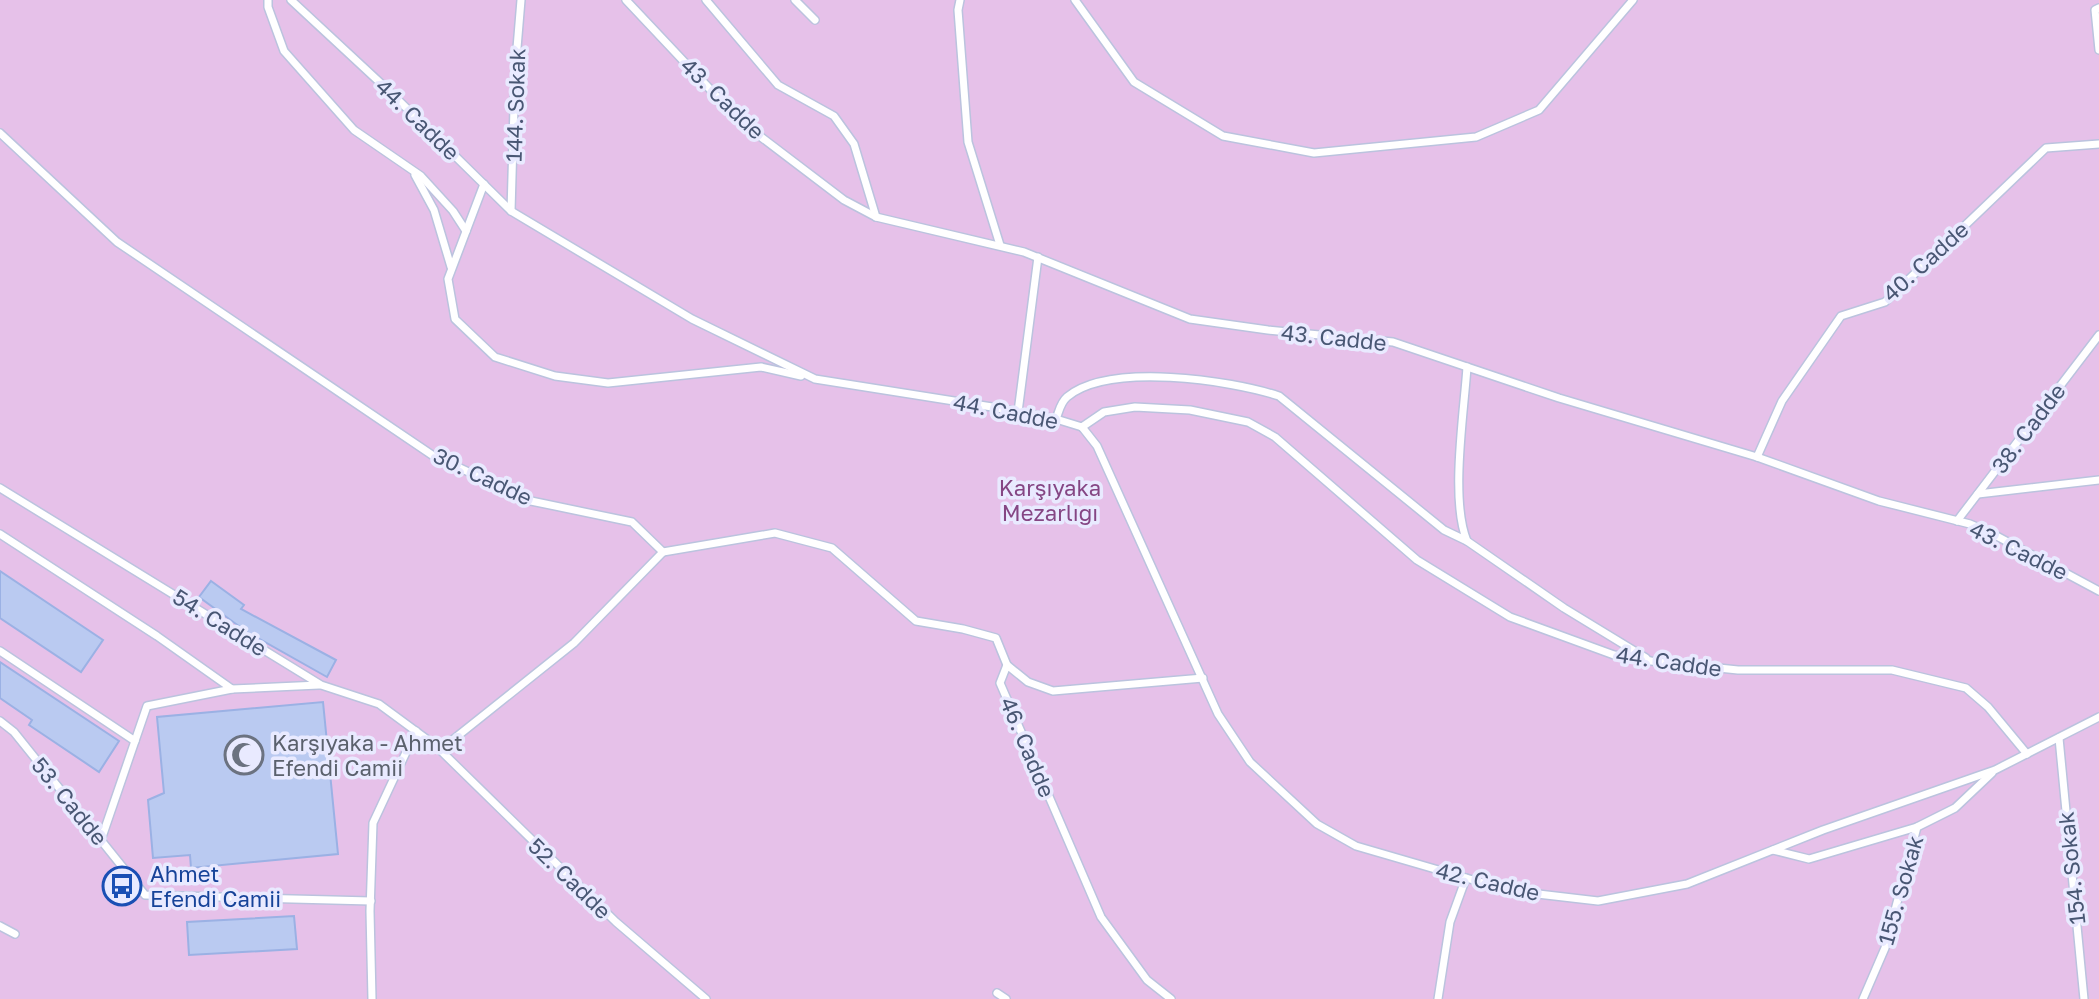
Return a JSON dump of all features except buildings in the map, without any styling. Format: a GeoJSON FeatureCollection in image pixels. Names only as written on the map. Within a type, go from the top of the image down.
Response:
{"type":"FeatureCollection","features":[{"type":"Feature","properties":{"kind":"lane"},"geometry":{"type":"LineString","coordinates":[[268,0],[284,51],[354,130],[412,170],[453,211],[466,231]]}},
{"type":"Feature","properties":{"kind":"lane","name":"44. Cadde"},"geometry":{"type":"LineString","coordinates":[[291,0],[511,211],[692,319],[815,379],[1018,412],[1082,427],[1104,412],[1135,407],[1190,410],[1248,422],[1275,437],[1417,560],[1510,617],[1614,655],[1651,661],[1738,670],[1892,670],[1966,688],[1988,707],[2027,754]]}},
{"type":"Feature","properties":{"kind":"lane","name":"144. Sokak"},"geometry":{"type":"LineString","coordinates":[[511,211],[515,72],[521,0]]}},
{"type":"Feature","properties":{"kind":"lane","name":"43. Cadde"},"geometry":{"type":"LineString","coordinates":[[626,0],[740,121],[844,200],[876,217],[1000,245],[1038,257],[1190,319],[1393,342],[1559,398],[1757,457],[1879,501],[1957,521],[1991,533],[2099,591]]}},
{"type":"Feature","properties":{"kind":"lane"},"geometry":{"type":"LineString","coordinates":[[706,0],[778,85],[834,116],[854,144],[876,217]]}},
{"type":"Feature","properties":{"kind":"lane"},"geometry":{"type":"LineString","coordinates":[[795,0],[815,20]]}},
{"type":"Feature","properties":{"kind":"lane"},"geometry":{"type":"LineString","coordinates":[[960,0],[958,10],[968,142],[1000,245]]}},
{"type":"Feature","properties":{"kind":"lane"},"geometry":{"type":"LineString","coordinates":[[1075,0],[1134,82],[1223,136],[1314,153],[1476,137],[1539,110],[1633,0]]}},
{"type":"Feature","properties":{"kind":"lane"},"geometry":{"type":"LineString","coordinates":[[2099,8],[2095,10],[2099,50]]}},
{"type":"Feature","properties":{"kind":"lane","name":"30. Cadde"},"geometry":{"type":"LineString","coordinates":[[0,133],[117,242],[432,455],[531,501],[632,522],[663,552]]}},
{"type":"Feature","properties":{"kind":"lane","name":"40. Cadde"},"geometry":{"type":"LineString","coordinates":[[1757,457],[1782,401],[1841,316],[1885,302],[2046,148],[2099,144]]}},
{"type":"Feature","properties":{"kind":"lane"},"geometry":{"type":"LineString","coordinates":[[412,170],[434,210],[451,269]]}},
{"type":"Feature","properties":{"kind":"lane"},"geometry":{"type":"LineString","coordinates":[[484,184],[448,279],[455,319],[495,357],[555,376],[608,383],[761,367],[815,379]]}},
{"type":"Feature","properties":{"kind":"lane"},"geometry":{"type":"LineString","coordinates":[[1018,412],[1038,257]]}},
{"type":"Feature","properties":{"kind":"lane","name":"38. Cadde"},"geometry":{"type":"LineString","coordinates":[[1957,521],[2099,335]]}},
{"type":"Feature","properties":{"kind":"lane"},"geometry":{"type":"LineString","coordinates":[[1467,367],[1460,468],[1461,527],[1467,541]]}},
{"type":"Feature","properties":{"kind":"lane"},"geometry":{"type":"LineString","coordinates":[[1056,419],[1063,400],[1083,386],[1112,380],[1179,378],[1247,386],[1279,396],[1444,530],[1467,541],[1564,608],[1651,661]]}},
{"type":"Feature","properties":{"kind":"lane","name":"42. Cadde"},"geometry":{"type":"LineString","coordinates":[[1082,427],[1097,446],[1218,714],[1250,762],[1317,824],[1356,846],[1466,878],[1512,891],[1598,901],[1687,884],[1995,770],[2099,717]]}},
{"type":"Feature","properties":{"kind":"lane"},"geometry":{"type":"LineString","coordinates":[[1978,494],[2099,480]]}},
{"type":"Feature","properties":{"kind":"lane","name":"54. Cadde"},"geometry":{"type":"LineString","coordinates":[[0,488],[321,685],[379,704],[440,750]]}},
{"type":"Feature","properties":{"kind":"lane"},"geometry":{"type":"LineString","coordinates":[[440,750],[574,643],[663,552],[775,533],[832,548],[916,621],[996,638],[1007,665]]}},
{"type":"Feature","properties":{"kind":"lane"},"geometry":{"type":"LineString","coordinates":[[0,534],[157,636],[232,689]]}},
{"type":"Feature","properties":{"kind":"lane"},"geometry":{"type":"LineString","coordinates":[[0,651],[135,741]]}},
{"type":"Feature","properties":{"kind":"lane","name":"46. Cadde"},"geometry":{"type":"LineString","coordinates":[[1171,999],[1147,980],[1101,917],[1000,683],[1007,665],[1028,682],[1053,691],[1203,678]]}},
{"type":"Feature","properties":{"kind":"lane"},"geometry":{"type":"LineString","coordinates":[[101,840],[147,706],[232,689],[321,685]]}},
{"type":"Feature","properties":{"kind":"lane","name":"53. Cadde"},"geometry":{"type":"LineString","coordinates":[[0,721],[14,732],[145,895],[371,901]]}},
{"type":"Feature","properties":{"kind":"lane"},"geometry":{"type":"LineString","coordinates":[[372,999],[373,823],[416,731]]}},
{"type":"Feature","properties":{"kind":"lane","name":"154. Sokak"},"geometry":{"type":"LineString","coordinates":[[2059,738],[2084,999]]}},
{"type":"Feature","properties":{"kind":"lane","name":"52. Cadde"},"geometry":{"type":"LineString","coordinates":[[440,750],[616,922],[706,999]]}},
{"type":"Feature","properties":{"kind":"lane","name":"155. Sokak"},"geometry":{"type":"LineString","coordinates":[[1863,999],[1885,948],[1917,827],[1955,808],[1995,770]]}},
{"type":"Feature","properties":{"kind":"lane"},"geometry":{"type":"LineString","coordinates":[[1773,850],[1809,859],[1917,827]]}},
{"type":"Feature","properties":{"kind":"lane"},"geometry":{"type":"LineString","coordinates":[[1438,999],[1450,922],[1466,878]]}},
{"type":"Feature","properties":{"kind":"lane"},"geometry":{"type":"LineString","coordinates":[[0,926],[15,934]]}},
{"type":"Feature","properties":{"kind":"lane"},"geometry":{"type":"LineString","coordinates":[[997,993],[1006,999]]}},
{"type":"Feature","properties":{"kind":"green space","name":"Karşıyaka Mezarlığı"},"geometry":{"type":"Polygon","coordinates":[[[0,0],[2099,0],[2099,999],[0,999],[0,0]]]}},
{"type":"Feature","properties":{"kind":"place","name":"Karşıyaka - Ahmet Efendi Camii"},"geometry":{"type":"Point","coordinates":[244,755]}},
{"type":"Feature","properties":{"kind":"place","name":"Ahmet Efendi Camii"},"geometry":{"type":"Point","coordinates":[122,886]}}]}
